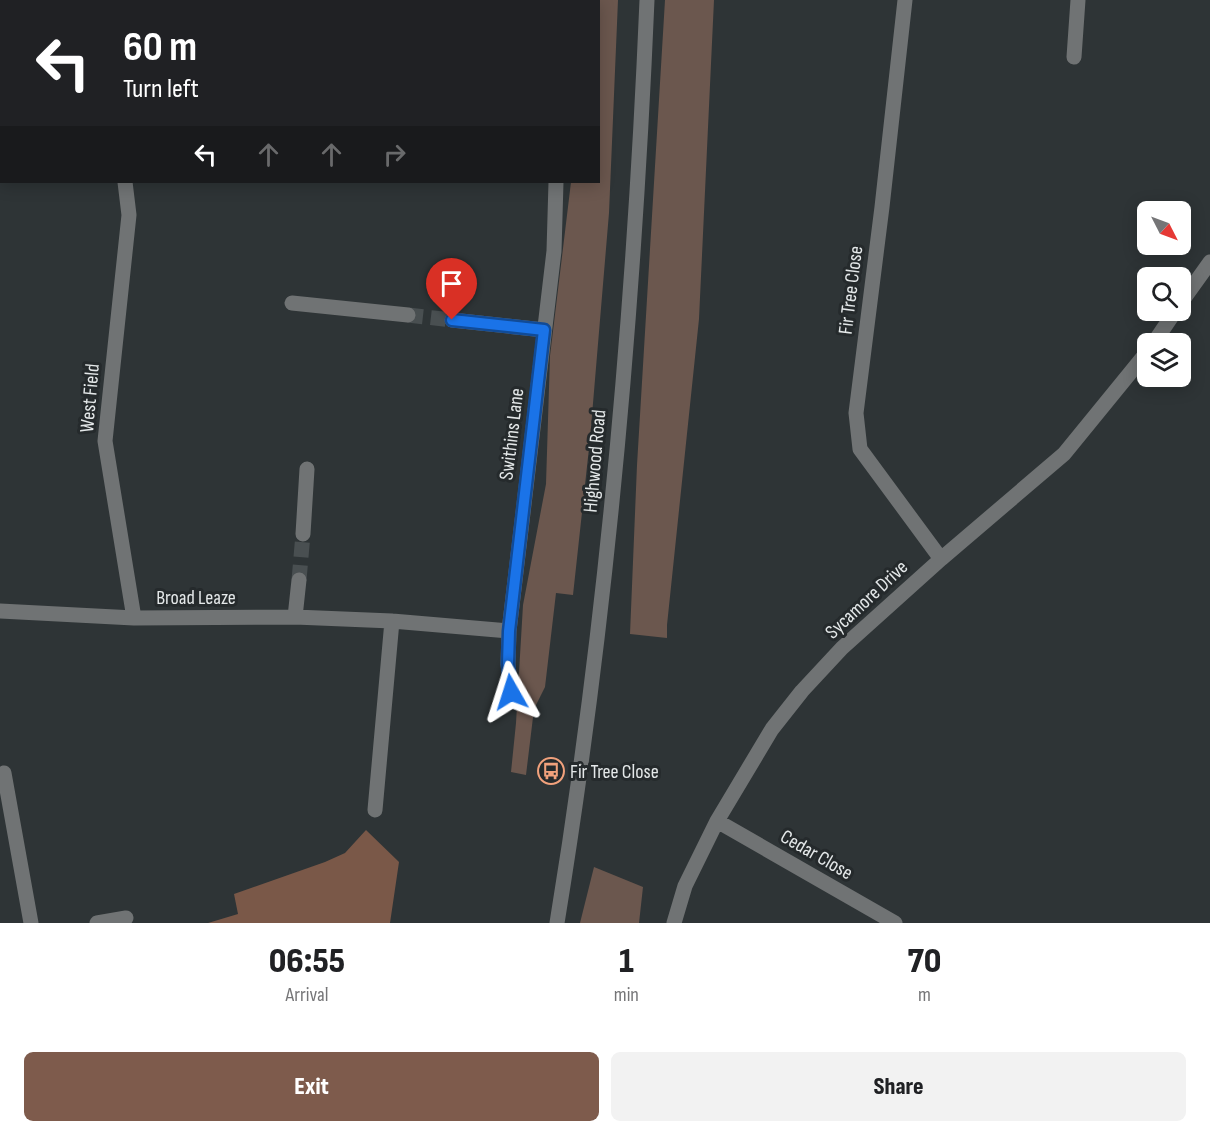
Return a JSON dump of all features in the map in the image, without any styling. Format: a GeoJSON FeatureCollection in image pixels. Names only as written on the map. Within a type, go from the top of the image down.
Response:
{"type":"FeatureCollection","features":[{"type":"Feature","properties":{"kind":"street","name":"Highwood Road"},"geometry":{"type":"LineString","coordinates":[[557,923],[583,751],[611,515],[635,215],[647,0]]}},
{"type":"Feature","properties":{"kind":"street","name":"Fir Tree Close"},"geometry":{"type":"LineString","coordinates":[[905,0],[856,413],[860,449],[941,559]]}},
{"type":"Feature","properties":{"kind":"street"},"geometry":{"type":"LineString","coordinates":[[1074,57],[1078,0]]}},
{"type":"Feature","properties":{"kind":"street","name":"West Field"},"geometry":{"type":"LineString","coordinates":[[125,183],[129,215],[105,441],[134,618]]}},
{"type":"Feature","properties":{"kind":"street","name":"Swithins Lane"},"geometry":{"type":"LineString","coordinates":[[511,692],[508,664],[509,631],[554,251],[556,183]]}},
{"type":"Feature","properties":{"kind":"street"},"geometry":{"type":"LineString","coordinates":[[1191,289],[1210,262]]}},
{"type":"Feature","properties":{"kind":"street"},"geometry":{"type":"LineString","coordinates":[[292,303],[408,315]]}},
{"type":"Feature","properties":{"kind":"street"},"geometry":{"type":"LineString","coordinates":[[452,320],[544,330]]}},
{"type":"Feature","properties":{"kind":"street","name":"Sycamore Drive"},"geometry":{"type":"LineString","coordinates":[[674,923],[685,886],[717,821],[772,729],[802,691],[843,648],[941,559],[1064,454],[1137,364]]}},
{"type":"Feature","properties":{"kind":"street"},"geometry":{"type":"LineString","coordinates":[[303,534],[307,469]]}},
{"type":"Feature","properties":{"kind":"street"},"geometry":{"type":"LineString","coordinates":[[295,617],[299,580]]}},
{"type":"Feature","properties":{"kind":"street","name":"Broad Leaze"},"geometry":{"type":"LineString","coordinates":[[0,611],[134,618],[295,617],[392,621],[509,631]]}},
{"type":"Feature","properties":{"kind":"street"},"geometry":{"type":"LineString","coordinates":[[375,810],[392,621]]}},
{"type":"Feature","properties":{"kind":"street"},"geometry":{"type":"LineString","coordinates":[[4,773],[31,923]]}},
{"type":"Feature","properties":{"kind":"street","name":"Cedar Close"},"geometry":{"type":"LineString","coordinates":[[717,821],[896,923]]}},
{"type":"Feature","properties":{"kind":"street"},"geometry":{"type":"LineString","coordinates":[[98,923],[126,918]]}},
{"type":"Feature","properties":{"kind":"shaded area"},"geometry":{"type":"Polygon","coordinates":[[[600,0],[618,0],[609,213],[590,439],[573,595],[556,593],[545,687],[534,709],[526,775],[511,772],[523,605],[546,484],[550,356],[571,183],[600,183],[600,0]]]}},
{"type":"Feature","properties":{"kind":"shaded area"},"geometry":{"type":"Polygon","coordinates":[[[665,0],[714,0],[699,319],[667,638],[630,634],[637,465],[665,0]]]}},
{"type":"Feature","properties":{"kind":"shaded area"},"geometry":{"type":"Polygon","coordinates":[[[366,830],[399,862],[390,923],[208,923],[238,914],[234,894],[345,853],[366,830]]]}},
{"type":"Feature","properties":{"kind":"shaded area"},"geometry":{"type":"Polygon","coordinates":[[[594,867],[643,887],[639,923],[580,923],[594,867]]]}},
{"type":"Feature","properties":{"kind":"tunnel"},"geometry":{"type":"LineString","coordinates":[[408,315],[452,320]]}},
{"type":"Feature","properties":{"kind":"tunnel"},"geometry":{"type":"LineString","coordinates":[[299,580],[303,534]]}},
{"type":"Feature","properties":{"kind":"place","name":"Fir Tree Close"},"geometry":{"type":"Point","coordinates":[551,771]}},
{"type":"Feature","properties":{"kind":"route"},"geometry":{"type":"LineString","coordinates":[[452,320],[544,330],[509,631],[508,664],[511,692]]}}]}
